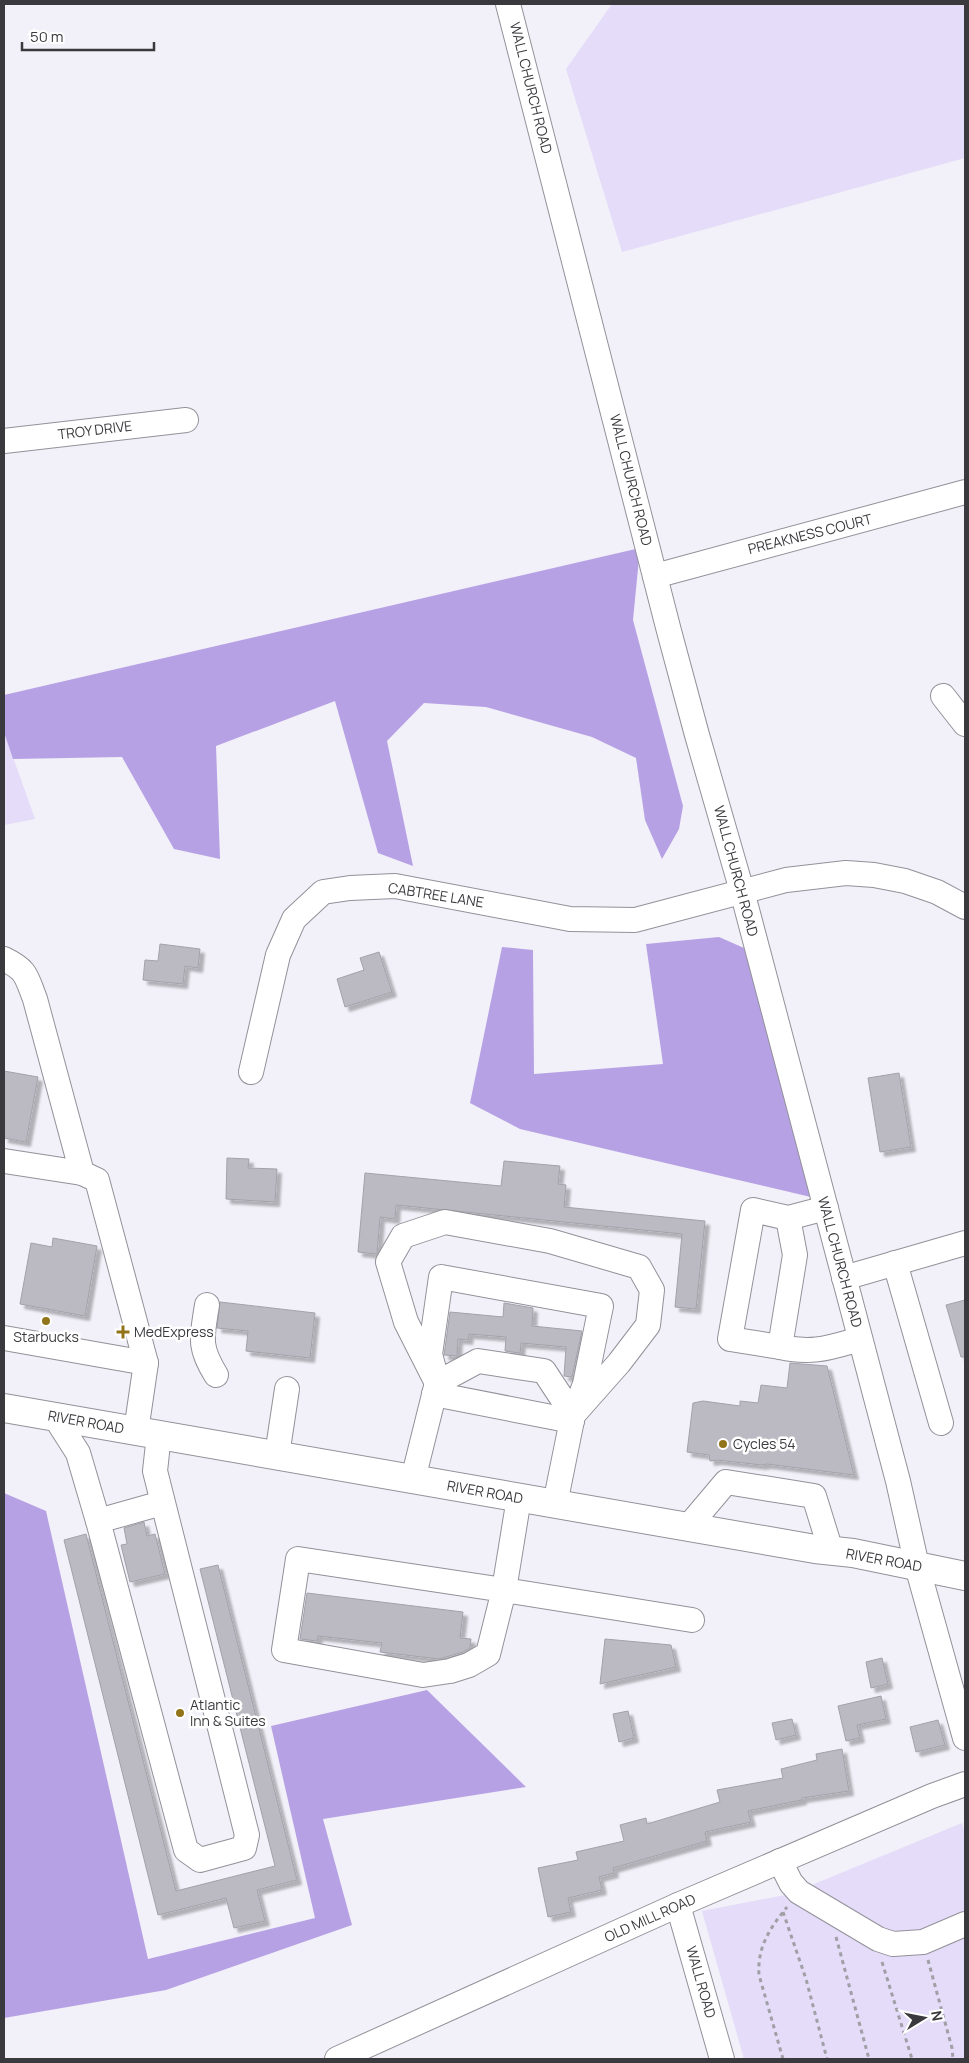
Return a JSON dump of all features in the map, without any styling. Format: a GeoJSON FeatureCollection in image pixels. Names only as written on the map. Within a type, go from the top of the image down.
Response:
{"type":"FeatureCollection","features":[{"type":"Feature","properties":{"kind":"highway","name":"RIVER ROAD"},"geometry":{"type":"LineString","coordinates":[[4,1408],[688,1527],[853,1553],[965,1576]]}},
{"type":"Feature","properties":{"kind":"street","name":"WALL CHURCH ROAD"},"geometry":{"type":"LineString","coordinates":[[508,4],[694,726],[742,891],[898,1481],[917,1566],[965,1738]]}},
{"type":"Feature","properties":{"kind":"street","name":"TROY DRIVE"},"geometry":{"type":"LineString","coordinates":[[4,441],[186,420]]}},
{"type":"Feature","properties":{"kind":"street","name":"PREAKNESS COURT"},"geometry":{"type":"LineString","coordinates":[[655,576],[965,492]]}},
{"type":"Feature","properties":{"kind":"street"},"geometry":{"type":"LineString","coordinates":[[943,696],[965,724]]}},
{"type":"Feature","properties":{"kind":"street","name":"CABTREE LANE"},"geometry":{"type":"LineString","coordinates":[[251,1072],[278,955],[294,919],[323,892],[350,888],[395,886],[570,919],[636,920],[786,880],[846,873],[874,874],[905,881],[937,892],[965,908]]}},
{"type":"Feature","properties":{"kind":"street"},"geometry":{"type":"LineString","coordinates":[[4,959],[20,967],[28,979],[35,998],[82,1173]]}},
{"type":"Feature","properties":{"kind":"street"},"geometry":{"type":"LineString","coordinates":[[4,1161],[82,1173],[97,1180],[146,1364],[147,1433],[162,1504],[247,1835],[244,1848],[200,1860],[186,1850],[78,1453],[55,1417]]}},
{"type":"Feature","properties":{"kind":"street"},"geometry":{"type":"LineString","coordinates":[[826,1208],[788,1218],[752,1210],[730,1339],[801,1351],[821,1350],[860,1339]]}},
{"type":"Feature","properties":{"kind":"street"},"geometry":{"type":"LineString","coordinates":[[780,1347],[795,1255],[788,1218]]}},
{"type":"Feature","properties":{"kind":"street"},"geometry":{"type":"LineString","coordinates":[[435,1388],[406,1322],[388,1262],[403,1236],[445,1222],[550,1241],[639,1267],[652,1290],[648,1325],[620,1363],[573,1418]]}},
{"type":"Feature","properties":{"kind":"street"},"geometry":{"type":"LineString","coordinates":[[844,1278],[965,1243]]}},
{"type":"Feature","properties":{"kind":"street"},"geometry":{"type":"LineString","coordinates":[[895,1263],[941,1423]]}},
{"type":"Feature","properties":{"kind":"street"},"geometry":{"type":"LineString","coordinates":[[414,1479],[435,1388],[430,1354],[441,1277],[600,1306],[584,1384],[573,1418],[555,1504]]}},
{"type":"Feature","properties":{"kind":"street"},"geometry":{"type":"LineString","coordinates":[[207,1304],[201,1342],[206,1360],[216,1375]]}},
{"type":"Feature","properties":{"kind":"street"},"geometry":{"type":"LineString","coordinates":[[4,1338],[146,1364]]}},
{"type":"Feature","properties":{"kind":"street"},"geometry":{"type":"LineString","coordinates":[[435,1388],[478,1361],[544,1371],[573,1418]]}},
{"type":"Feature","properties":{"kind":"street"},"geometry":{"type":"LineString","coordinates":[[435,1388],[573,1418]]}},
{"type":"Feature","properties":{"kind":"street"},"geometry":{"type":"LineString","coordinates":[[277,1455],[287,1389]]}},
{"type":"Feature","properties":{"kind":"street"},"geometry":{"type":"LineString","coordinates":[[688,1527],[726,1482],[814,1496],[831,1551]]}},
{"type":"Feature","properties":{"kind":"street"},"geometry":{"type":"LineString","coordinates":[[519,1498],[504,1590],[488,1654],[469,1665],[450,1671],[423,1675],[284,1650],[298,1559],[504,1590],[692,1620]]}},
{"type":"Feature","properties":{"kind":"street"},"geometry":{"type":"LineString","coordinates":[[98,1521],[162,1504]]}},
{"type":"Feature","properties":{"kind":"street","name":"OLD MILL ROAD"},"geometry":{"type":"LineString","coordinates":[[337,2059],[678,1905],[780,1861],[964,1788]]}},
{"type":"Feature","properties":{"kind":"street"},"geometry":{"type":"LineString","coordinates":[[780,1861],[791,1883],[799,1892],[878,1939],[893,1944],[923,1942],[965,1924]]}},
{"type":"Feature","properties":{"kind":"street","name":"WALL ROAD"},"geometry":{"type":"LineString","coordinates":[[678,1905],[722,2059]]}},
{"type":"Feature","properties":{"kind":"path"},"geometry":{"type":"LineString","coordinates":[[783,2059],[759,1975],[758,1964],[760,1949],[767,1934],[799,1892]]}},
{"type":"Feature","properties":{"kind":"path"},"geometry":{"type":"LineString","coordinates":[[783,1912],[806,1979],[827,2059]]}},
{"type":"Feature","properties":{"kind":"path"},"geometry":{"type":"LineString","coordinates":[[832,1912],[832,1921],[843,1966],[869,2059]]}},
{"type":"Feature","properties":{"kind":"path"},"geometry":{"type":"LineString","coordinates":[[878,1939],[878,1948],[912,2059]]}},
{"type":"Feature","properties":{"kind":"path"},"geometry":{"type":"LineString","coordinates":[[923,1942],[952,2048],[953,2059]]}},
{"type":"Feature","properties":{"kind":"shaded area"},"geometry":{"type":"Polygon","coordinates":[[[612,4],[965,4],[965,158],[622,252],[566,69],[612,4]]]}},
{"type":"Feature","properties":{"kind":"shaded area"},"geometry":{"type":"Polygon","coordinates":[[[640,548],[633,620],[683,806],[679,829],[662,859],[645,820],[636,758],[592,737],[486,707],[424,703],[387,741],[413,866],[378,853],[335,701],[216,746],[220,859],[174,849],[122,757],[13,759],[4,732],[4,695],[640,548]]]}},
{"type":"Feature","properties":{"kind":"shaded area"},"geometry":{"type":"Polygon","coordinates":[[[4,732],[35,819],[4,825],[4,732]]]}},
{"type":"Feature","properties":{"kind":"shaded area"},"geometry":{"type":"Polygon","coordinates":[[[719,937],[744,948],[815,1198],[520,1129],[470,1103],[502,947],[533,950],[534,1074],[663,1064],[646,944],[719,937]]]}},
{"type":"Feature","properties":{"kind":"shaded area"},"geometry":{"type":"Polygon","coordinates":[[[4,1493],[46,1511],[148,1959],[315,1918],[271,1726],[427,1690],[526,1787],[323,1819],[352,1925],[166,1990],[4,2018],[4,1493]]]}},
{"type":"Feature","properties":{"kind":"shaded area"},"geometry":{"type":"Polygon","coordinates":[[[962,1823],[965,1834],[965,2059],[744,2059],[702,1911],[790,1894],[962,1823]]]}},
{"type":"Feature","properties":{"kind":"building"},"geometry":{"type":"Polygon","coordinates":[[[160,944],[200,949],[198,968],[185,966],[183,984],[143,980],[145,960],[158,961],[160,944]]]}},
{"type":"Feature","properties":{"kind":"building"},"geometry":{"type":"Polygon","coordinates":[[[379,952],[392,992],[345,1007],[337,979],[364,970],[360,958],[379,952]]]}},
{"type":"Feature","properties":{"kind":"building"},"geometry":{"type":"Polygon","coordinates":[[[4,1071],[38,1077],[26,1142],[4,1138],[4,1071]]]}},
{"type":"Feature","properties":{"kind":"building"},"geometry":{"type":"Polygon","coordinates":[[[899,1073],[911,1147],[880,1152],[868,1078],[899,1073]]]}},
{"type":"Feature","properties":{"kind":"building"},"geometry":{"type":"Polygon","coordinates":[[[227,1158],[249,1159],[248,1168],[277,1169],[275,1202],[226,1199],[227,1158]]]}},
{"type":"Feature","properties":{"kind":"building"},"geometry":{"type":"Polygon","coordinates":[[[504,1161],[560,1166],[558,1184],[566,1185],[564,1207],[705,1221],[696,1309],[675,1307],[682,1234],[396,1205],[395,1219],[380,1217],[377,1254],[358,1252],[365,1173],[501,1186],[504,1161]]]}},
{"type":"Feature","properties":{"kind":"building"},"geometry":{"type":"Polygon","coordinates":[[[53,1238],[97,1246],[85,1316],[20,1304],[31,1243],[52,1247],[53,1238]]]}},
{"type":"Feature","properties":{"kind":"building"},"geometry":{"type":"Polygon","coordinates":[[[965,1300],[965,1357],[961,1357],[946,1305],[965,1300]]]}},
{"type":"Feature","properties":{"kind":"building"},"geometry":{"type":"Polygon","coordinates":[[[220,1302],[315,1313],[310,1358],[246,1351],[248,1331],[217,1328],[220,1302]]]}},
{"type":"Feature","properties":{"kind":"building"},"geometry":{"type":"Polygon","coordinates":[[[504,1303],[533,1308],[532,1326],[582,1331],[572,1377],[564,1376],[566,1347],[521,1343],[520,1353],[505,1351],[506,1337],[469,1334],[468,1340],[458,1339],[457,1356],[444,1355],[450,1312],[503,1317],[504,1303]]]}},
{"type":"Feature","properties":{"kind":"building"},"geometry":{"type":"Polygon","coordinates":[[[790,1363],[827,1366],[854,1475],[767,1464],[710,1461],[709,1455],[687,1452],[693,1403],[703,1401],[740,1406],[740,1401],[758,1403],[761,1385],[787,1388],[790,1363]]]}},
{"type":"Feature","properties":{"kind":"building"},"geometry":{"type":"Polygon","coordinates":[[[144,1522],[147,1536],[155,1534],[165,1574],[130,1582],[121,1545],[127,1544],[124,1528],[144,1522]]]}},
{"type":"Feature","properties":{"kind":"building"},"geometry":{"type":"Polygon","coordinates":[[[86,1534],[176,1891],[275,1866],[200,1569],[218,1565],[297,1880],[257,1890],[265,1921],[234,1928],[226,1898],[158,1915],[64,1540],[86,1534]]]}},
{"type":"Feature","properties":{"kind":"building"},"geometry":{"type":"Polygon","coordinates":[[[307,1593],[463,1612],[460,1638],[471,1639],[470,1648],[439,1659],[380,1652],[382,1643],[318,1636],[317,1641],[300,1639],[307,1593]]]}},
{"type":"Feature","properties":{"kind":"building"},"geometry":{"type":"Polygon","coordinates":[[[605,1639],[671,1645],[676,1667],[600,1684],[605,1639]]]}},
{"type":"Feature","properties":{"kind":"building"},"geometry":{"type":"Polygon","coordinates":[[[882,1658],[888,1684],[871,1688],[866,1662],[882,1658]]]}},
{"type":"Feature","properties":{"kind":"building"},"geometry":{"type":"Polygon","coordinates":[[[881,1696],[886,1719],[857,1725],[860,1738],[846,1741],[838,1706],[881,1696]]]}},
{"type":"Feature","properties":{"kind":"building"},"geometry":{"type":"Polygon","coordinates":[[[628,1711],[634,1738],[619,1742],[613,1714],[628,1711]]]}},
{"type":"Feature","properties":{"kind":"building"},"geometry":{"type":"Polygon","coordinates":[[[792,1719],[796,1735],[776,1740],[772,1723],[792,1719]]]}},
{"type":"Feature","properties":{"kind":"building"},"geometry":{"type":"Polygon","coordinates":[[[938,1720],[945,1745],[916,1752],[910,1727],[938,1720]]]}},
{"type":"Feature","properties":{"kind":"building"},"geometry":{"type":"Polygon","coordinates":[[[842,1749],[849,1791],[802,1798],[802,1800],[748,1811],[751,1822],[705,1832],[707,1841],[613,1868],[614,1873],[599,1877],[602,1890],[568,1898],[571,1912],[548,1917],[538,1868],[578,1860],[576,1852],[624,1841],[620,1825],[646,1818],[647,1824],[720,1802],[717,1790],[783,1778],[781,1769],[817,1760],[816,1754],[842,1749]]]}},
{"type":"Feature","properties":{"kind":"place","name":"Starbucks"},"geometry":{"type":"Point","coordinates":[46,1321]}},
{"type":"Feature","properties":{"kind":"place","name":"MedExpress"},"geometry":{"type":"Point","coordinates":[123,1332]}},
{"type":"Feature","properties":{"kind":"place","name":"Cycles 54"},"geometry":{"type":"Point","coordinates":[723,1444]}},
{"type":"Feature","properties":{"kind":"place","name":"Atlantic Inn & Suites"},"geometry":{"type":"Point","coordinates":[180,1713]}}]}
